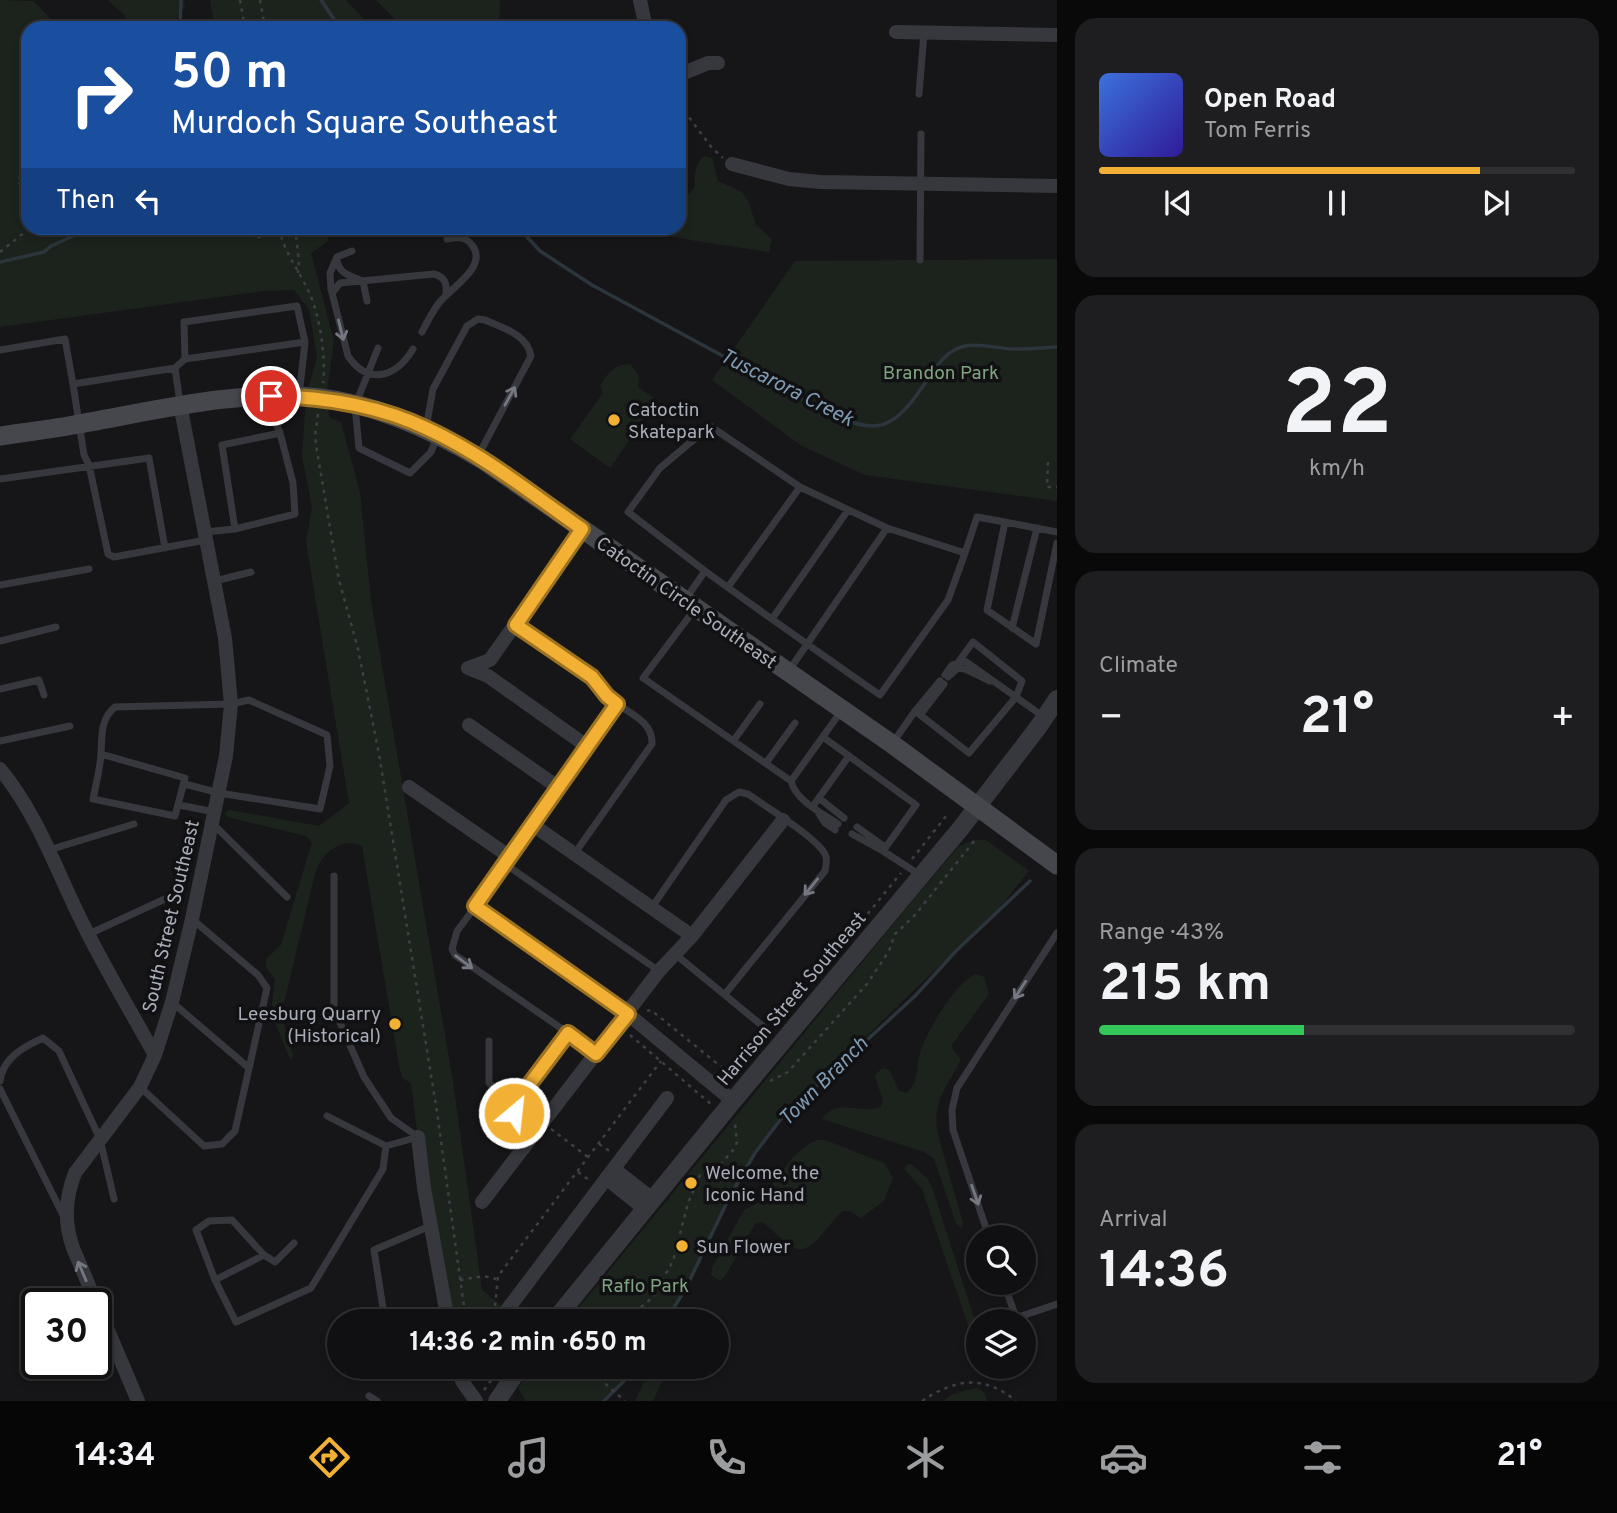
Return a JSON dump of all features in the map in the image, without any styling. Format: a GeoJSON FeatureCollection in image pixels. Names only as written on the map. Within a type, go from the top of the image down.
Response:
{"type":"FeatureCollection","features":[{"type":"Feature","properties":{"kind":"main road","name":"Catoctin Circle Southeast"},"geometry":{"type":"LineString","coordinates":[[0,436],[180,404],[271,396],[320,398],[355,406],[432,431],[477,456],[892,744],[1057,865]]}},
{"type":"Feature","properties":{"kind":"street"},"geometry":{"type":"LineString","coordinates":[[640,0],[644,21]]}},
{"type":"Feature","properties":{"kind":"street"},"geometry":{"type":"LineString","coordinates":[[896,32],[1057,35]]}},
{"type":"Feature","properties":{"kind":"street"},"geometry":{"type":"LineString","coordinates":[[686,72],[718,62]]}},
{"type":"Feature","properties":{"kind":"street"},"geometry":{"type":"LineString","coordinates":[[732,164],[754,172],[799,180],[1057,186]]}},
{"type":"Feature","properties":{"kind":"street","name":"South Street Southeast"},"geometry":{"type":"LineString","coordinates":[[138,1401],[73,1248],[66,1221],[66,1206],[72,1181],[140,1087],[155,1055],[172,1002],[192,919],[226,756],[231,704],[225,638],[180,404]]}},
{"type":"Feature","properties":{"kind":"street"},"geometry":{"type":"LineString","coordinates":[[582,529],[490,660],[468,668],[488,676],[588,747]]}},
{"type":"Feature","properties":{"kind":"street"},"geometry":{"type":"LineString","coordinates":[[516,625],[592,677],[617,704],[475,906],[628,1014],[733,1101]]}},
{"type":"Feature","properties":{"kind":"street","name":"Harrison Street Southeast"},"geometry":{"type":"LineString","coordinates":[[564,1309],[650,1205],[914,871],[978,806],[1057,699]]}},
{"type":"Feature","properties":{"kind":"street"},"geometry":{"type":"LineString","coordinates":[[469,725],[559,788]]}},
{"type":"Feature","properties":{"kind":"street"},"geometry":{"type":"LineString","coordinates":[[0,769],[22,798],[89,934],[155,1055]]}},
{"type":"Feature","properties":{"kind":"street"},"geometry":{"type":"LineString","coordinates":[[409,787],[507,860]]}},
{"type":"Feature","properties":{"kind":"street"},"geometry":{"type":"LineString","coordinates":[[482,1202],[659,971],[692,936],[783,820]]}},
{"type":"Feature","properties":{"kind":"street"},"geometry":{"type":"LineString","coordinates":[[533,825],[692,936]]}},
{"type":"Feature","properties":{"kind":"street"},"geometry":{"type":"LineString","coordinates":[[524,1148],[520,1142],[514,1105],[568,1033],[596,1054]]}},
{"type":"Feature","properties":{"kind":"street"},"geometry":{"type":"LineString","coordinates":[[504,1309],[667,1098]]}},
{"type":"Feature","properties":{"kind":"street"},"geometry":{"type":"LineString","coordinates":[[418,1137],[445,1309]]}},
{"type":"Feature","properties":{"kind":"street"},"geometry":{"type":"LineString","coordinates":[[610,1173],[650,1205]]}},
{"type":"Feature","properties":{"kind":"street"},"geometry":{"type":"LineString","coordinates":[[461,1379],[485,1398],[506,1379]]}},
{"type":"Feature","properties":{"kind":"lane"},"geometry":{"type":"LineString","coordinates":[[919,94],[924,32]]}},
{"type":"Feature","properties":{"kind":"lane"},"geometry":{"type":"LineString","coordinates":[[920,260],[921,134]]}},
{"type":"Feature","properties":{"kind":"lane"},"geometry":{"type":"LineString","coordinates":[[422,332],[446,293],[467,276],[476,259],[471,243],[459,237],[447,239]]}},
{"type":"Feature","properties":{"kind":"lane"},"geometry":{"type":"LineString","coordinates":[[352,251],[337,257],[330,273],[332,293],[352,363],[368,372],[382,375],[392,373],[406,361],[413,349]]}},
{"type":"Feature","properties":{"kind":"lane"},"geometry":{"type":"LineString","coordinates":[[337,257],[341,270],[363,281]]}},
{"type":"Feature","properties":{"kind":"lane"},"geometry":{"type":"LineString","coordinates":[[332,293],[340,283],[434,274],[444,280],[447,285],[446,293]]}},
{"type":"Feature","properties":{"kind":"lane"},"geometry":{"type":"LineString","coordinates":[[363,281],[367,300]]}},
{"type":"Feature","properties":{"kind":"lane"},"geometry":{"type":"LineString","coordinates":[[185,359],[184,322],[297,306],[305,342],[299,397]]}},
{"type":"Feature","properties":{"kind":"lane"},"geometry":{"type":"LineString","coordinates":[[378,348],[355,406],[359,448],[410,473],[431,452],[433,389],[467,326],[478,319],[485,320],[526,342],[531,356],[477,456]]}},
{"type":"Feature","properties":{"kind":"lane"},"geometry":{"type":"LineString","coordinates":[[0,350],[65,339],[84,455],[89,466],[108,554],[114,557],[165,548],[295,514],[293,483],[274,417],[271,396]]}},
{"type":"Feature","properties":{"kind":"lane"},"geometry":{"type":"LineString","coordinates":[[72,384],[175,368],[185,359],[305,342]]}},
{"type":"Feature","properties":{"kind":"lane"},"geometry":{"type":"LineString","coordinates":[[175,368],[180,404]]}},
{"type":"Feature","properties":{"kind":"lane"},"geometry":{"type":"LineString","coordinates":[[965,553],[887,528],[800,487],[710,426],[660,468],[628,512],[705,571],[880,695],[948,600],[965,553],[977,516],[1057,532]]}},
{"type":"Feature","properties":{"kind":"lane"},"geometry":{"type":"LineString","coordinates":[[234,529],[222,445],[280,433]]}},
{"type":"Feature","properties":{"kind":"lane"},"geometry":{"type":"LineString","coordinates":[[0,479],[149,458],[165,548]]}},
{"type":"Feature","properties":{"kind":"lane"},"geometry":{"type":"LineString","coordinates":[[728,587],[800,487]]}},
{"type":"Feature","properties":{"kind":"lane"},"geometry":{"type":"LineString","coordinates":[[772,619],[848,510]]}},
{"type":"Feature","properties":{"kind":"lane"},"geometry":{"type":"LineString","coordinates":[[1005,522],[987,610],[1036,645],[1057,543]]}},
{"type":"Feature","properties":{"kind":"lane"},"geometry":{"type":"LineString","coordinates":[[788,672],[887,528]]}},
{"type":"Feature","properties":{"kind":"lane"},"geometry":{"type":"LineString","coordinates":[[1012,628],[1037,528]]}},
{"type":"Feature","properties":{"kind":"lane"},"geometry":{"type":"LineString","coordinates":[[0,585],[89,569]]}},
{"type":"Feature","properties":{"kind":"lane"},"geometry":{"type":"LineString","coordinates":[[705,571],[690,604],[643,678],[791,781],[794,791],[816,802],[839,823],[825,823],[816,802]]}},
{"type":"Feature","properties":{"kind":"lane"},"geometry":{"type":"LineString","coordinates":[[214,581],[251,572]]}},
{"type":"Feature","properties":{"kind":"lane"},"geometry":{"type":"LineString","coordinates":[[0,641],[56,627]]}},
{"type":"Feature","properties":{"kind":"lane"},"geometry":{"type":"LineString","coordinates":[[892,744],[973,642],[1022,681],[1016,696],[969,753],[918,713]]}},
{"type":"Feature","properties":{"kind":"lane"},"geometry":{"type":"LineString","coordinates":[[958,661],[971,664],[1044,717]]}},
{"type":"Feature","properties":{"kind":"lane"},"geometry":{"type":"LineString","coordinates":[[944,679],[958,668],[965,668],[1001,685]]}},
{"type":"Feature","properties":{"kind":"lane"},"geometry":{"type":"LineString","coordinates":[[0,689],[39,680],[44,695]]}},
{"type":"Feature","properties":{"kind":"lane"},"geometry":{"type":"LineString","coordinates":[[101,754],[185,778],[175,816],[93,799],[101,754],[100,734],[110,711],[115,707],[231,704],[249,700],[327,735],[330,766],[320,809],[219,793],[185,784]]}},
{"type":"Feature","properties":{"kind":"lane"},"geometry":{"type":"LineString","coordinates":[[575,853],[652,744],[653,734],[648,725],[617,704]]}},
{"type":"Feature","properties":{"kind":"lane"},"geometry":{"type":"LineString","coordinates":[[734,740],[760,704]]}},
{"type":"Feature","properties":{"kind":"lane"},"geometry":{"type":"LineString","coordinates":[[791,781],[842,710]]}},
{"type":"Feature","properties":{"kind":"lane"},"geometry":{"type":"LineString","coordinates":[[766,764],[795,723]]}},
{"type":"Feature","properties":{"kind":"lane"},"geometry":{"type":"LineString","coordinates":[[0,741],[70,726]]}},
{"type":"Feature","properties":{"kind":"lane"},"geometry":{"type":"LineString","coordinates":[[823,737],[916,805],[884,849]]}},
{"type":"Feature","properties":{"kind":"lane"},"geometry":{"type":"LineString","coordinates":[[816,802],[849,756]]}},
{"type":"Feature","properties":{"kind":"lane"},"geometry":{"type":"LineString","coordinates":[[652,906],[732,795],[739,792],[748,794],[825,853],[825,871],[724,994]]}},
{"type":"Feature","properties":{"kind":"lane"},"geometry":{"type":"LineString","coordinates":[[179,805],[214,818],[287,897]]}},
{"type":"Feature","properties":{"kind":"lane"},"geometry":{"type":"LineString","coordinates":[[49,850],[134,824]]}},
{"type":"Feature","properties":{"kind":"lane"},"geometry":{"type":"LineString","coordinates":[[884,849],[872,845],[853,832],[884,849],[914,871]]}},
{"type":"Feature","properties":{"kind":"lane"},"geometry":{"type":"LineString","coordinates":[[507,860],[659,971]]}},
{"type":"Feature","properties":{"kind":"lane"},"geometry":{"type":"LineString","coordinates":[[334,876],[334,1009],[364,1077],[391,1118],[418,1137]]}},
{"type":"Feature","properties":{"kind":"lane"},"geometry":{"type":"LineString","coordinates":[[89,934],[167,898]]}},
{"type":"Feature","properties":{"kind":"lane"},"geometry":{"type":"LineString","coordinates":[[475,906],[454,936],[452,949],[455,955],[568,1033]]}},
{"type":"Feature","properties":{"kind":"lane"},"geometry":{"type":"LineString","coordinates":[[140,1087],[204,1146],[222,1144],[235,1131],[267,988],[258,975],[192,919]]}},
{"type":"Feature","properties":{"kind":"lane"},"geometry":{"type":"LineString","coordinates":[[985,1225],[953,1130],[952,1110],[957,1088],[1057,933]]}},
{"type":"Feature","properties":{"kind":"lane"},"geometry":{"type":"LineString","coordinates":[[675,954],[765,1027]]}},
{"type":"Feature","properties":{"kind":"lane"},"geometry":{"type":"LineString","coordinates":[[172,1002],[249,1068]]}},
{"type":"Feature","properties":{"kind":"lane"},"geometry":{"type":"LineString","coordinates":[[0,1081],[2,1067],[14,1054],[43,1038],[59,1051],[100,1139],[114,1199]]}},
{"type":"Feature","properties":{"kind":"lane"},"geometry":{"type":"LineString","coordinates":[[489,1041],[489,1083],[514,1105]]}},
{"type":"Feature","properties":{"kind":"lane"},"geometry":{"type":"LineString","coordinates":[[0,1089],[66,1221]]}},
{"type":"Feature","properties":{"kind":"lane"},"geometry":{"type":"LineString","coordinates":[[327,1116],[386,1146],[418,1137]]}},
{"type":"Feature","properties":{"kind":"lane"},"geometry":{"type":"LineString","coordinates":[[294,1243],[275,1262],[264,1255],[232,1220],[209,1221],[196,1230],[215,1280],[236,1322],[311,1288],[383,1169],[386,1146]]}},
{"type":"Feature","properties":{"kind":"lane"},"geometry":{"type":"LineString","coordinates":[[383,1309],[374,1250],[431,1226]]}},
{"type":"Feature","properties":{"kind":"lane"},"geometry":{"type":"LineString","coordinates":[[215,1280],[264,1255]]}},
{"type":"Feature","properties":{"kind":"lane"},"geometry":{"type":"LineString","coordinates":[[1008,1295],[1016,1318],[1057,1304]]}},
{"type":"Feature","properties":{"kind":"lane"},"geometry":{"type":"LineString","coordinates":[[369,1396],[377,1401]]}},
{"type":"Feature","properties":{"kind":"path"},"geometry":{"type":"LineString","coordinates":[[240,0],[244,21]]}},
{"type":"Feature","properties":{"kind":"path"},"geometry":{"type":"LineString","coordinates":[[260,0],[264,21]]}},
{"type":"Feature","properties":{"kind":"path"},"geometry":{"type":"LineString","coordinates":[[686,113],[712,148],[732,164]]}},
{"type":"Feature","properties":{"kind":"path"},"geometry":{"type":"LineString","coordinates":[[0,252],[21,235]]}},
{"type":"Feature","properties":{"kind":"path"},"geometry":{"type":"LineString","coordinates":[[281,235],[285,251],[310,294],[322,346],[325,369],[316,436],[317,451],[340,580],[358,649],[379,754],[439,1125],[465,1309]]}},
{"type":"Feature","properties":{"kind":"path"},"geometry":{"type":"LineString","coordinates":[[296,235],[298,273]]}},
{"type":"Feature","properties":{"kind":"path"},"geometry":{"type":"LineString","coordinates":[[1048,462],[1047,487],[1057,487]]}},
{"type":"Feature","properties":{"kind":"path"},"geometry":{"type":"LineString","coordinates":[[856,929],[914,871],[947,815]]}},
{"type":"Feature","properties":{"kind":"path"},"geometry":{"type":"LineString","coordinates":[[764,1087],[788,1072],[867,984],[889,951],[895,934],[938,888],[975,840]]}},
{"type":"Feature","properties":{"kind":"path"},"geometry":{"type":"LineString","coordinates":[[644,1012],[651,1010],[730,1074],[732,1079],[736,1076]]}},
{"type":"Feature","properties":{"kind":"path"},"geometry":{"type":"LineString","coordinates":[[501,1309],[494,1305],[496,1279],[661,1061]]}},
{"type":"Feature","properties":{"kind":"path"},"geometry":{"type":"LineString","coordinates":[[639,1309],[653,1297],[673,1261],[688,1203],[700,1175],[720,1164],[734,1149],[737,1142],[734,1126],[736,1120]]}},
{"type":"Feature","properties":{"kind":"path"},"geometry":{"type":"LineString","coordinates":[[544,1123],[588,1157]]}},
{"type":"Feature","properties":{"kind":"path"},"geometry":{"type":"LineString","coordinates":[[460,1280],[488,1276],[496,1279]]}},
{"type":"Feature","properties":{"kind":"path"},"geometry":{"type":"LineString","coordinates":[[485,1398],[494,1379]]}},
{"type":"Feature","properties":{"kind":"path"},"geometry":{"type":"LineString","coordinates":[[600,1379],[625,1401]]}},
{"type":"Feature","properties":{"kind":"path"},"geometry":{"type":"LineString","coordinates":[[922,1401],[947,1387],[974,1382],[1000,1389],[1016,1401]]}},
{"type":"Feature","properties":{"kind":"green space"},"geometry":{"type":"Polygon","coordinates":[[[0,0],[33,1],[53,21],[21,21],[21,235],[327,235],[328,241],[311,253],[334,341],[326,399],[330,418],[341,422],[360,493],[371,601],[453,1082],[482,1290],[506,1309],[446,1309],[424,1188],[411,1084],[402,1077],[399,1065],[362,846],[348,843],[334,848],[319,863],[316,870],[281,1015],[293,1055],[291,1061],[271,1013],[275,979],[266,967],[266,959],[281,945],[312,842],[306,836],[227,817],[225,812],[230,810],[319,826],[349,803],[306,542],[312,507],[302,456],[306,397],[317,357],[309,309],[294,290],[264,291],[0,327],[0,0]]]}},
{"type":"Feature","properties":{"kind":"green space"},"geometry":{"type":"Polygon","coordinates":[[[108,0],[184,0],[185,7],[176,21],[126,21],[126,17],[108,0]]]}},
{"type":"Feature","properties":{"kind":"green space"},"geometry":{"type":"Polygon","coordinates":[[[210,0],[346,0],[366,21],[214,21],[210,0]]]}},
{"type":"Feature","properties":{"kind":"green space"},"geometry":{"type":"Polygon","coordinates":[[[376,0],[500,0],[499,21],[397,21],[376,0]]]}},
{"type":"Feature","properties":{"kind":"green space"},"geometry":{"type":"Polygon","coordinates":[[[703,156],[712,158],[718,181],[742,192],[748,200],[756,225],[772,239],[769,252],[666,235],[686,235],[686,196],[693,189],[703,156]]]}},
{"type":"Feature","properties":{"kind":"green space","name":"Brandon Park"},"geometry":{"type":"Polygon","coordinates":[[[1057,259],[1057,501],[865,475],[802,446],[712,380],[795,261],[1057,259]]]}},
{"type":"Feature","properties":{"kind":"green space","name":"Catoctin Skatepark"},"geometry":{"type":"Polygon","coordinates":[[[630,364],[639,375],[638,387],[657,400],[610,468],[570,439],[603,393],[600,386],[606,377],[612,370],[630,364]]]}},
{"type":"Feature","properties":{"kind":"green space","name":"Raflo Park"},"geometry":{"type":"Polygon","coordinates":[[[973,840],[986,840],[1029,871],[999,908],[781,1119],[755,1153],[729,1198],[673,1309],[578,1309],[910,904],[958,847],[973,840]]]}},
{"type":"Feature","properties":{"kind":"green space"},"geometry":{"type":"Polygon","coordinates":[[[976,974],[984,977],[989,994],[952,1045],[961,1059],[939,1100],[936,1119],[963,1223],[962,1229],[956,1223],[934,1159],[924,1152],[822,1119],[835,1109],[881,1107],[883,1101],[875,1076],[885,1068],[890,1071],[899,1091],[906,1093],[910,1090],[915,1081],[923,1044],[935,1021],[951,997],[976,974]]]}},
{"type":"Feature","properties":{"kind":"green space"},"geometry":{"type":"Polygon","coordinates":[[[818,1140],[825,1140],[884,1163],[893,1178],[884,1201],[861,1218],[850,1211],[843,1211],[807,1248],[793,1247],[763,1222],[755,1224],[725,1276],[720,1281],[711,1275],[712,1268],[744,1210],[759,1202],[794,1156],[818,1140]]]}},
{"type":"Feature","properties":{"kind":"green space"},"geometry":{"type":"Polygon","coordinates":[[[911,1164],[927,1178],[933,1190],[971,1309],[966,1309],[966,1319],[922,1189],[905,1170],[906,1165],[911,1164]]]}},
{"type":"Feature","properties":{"kind":"green space"},"geometry":{"type":"Polygon","coordinates":[[[524,1379],[626,1379],[604,1401],[526,1401],[518,1388],[524,1379]]]}},
{"type":"Feature","properties":{"kind":"green space"},"geometry":{"type":"Polygon","coordinates":[[[645,1379],[663,1379],[653,1401],[635,1401],[645,1379]]]}},
{"type":"Feature","properties":{"kind":"green space"},"geometry":{"type":"Polygon","coordinates":[[[977,1388],[984,1392],[987,1401],[943,1401],[953,1394],[977,1388]]]}},
{"type":"Feature","properties":{"kind":"waterway"},"geometry":{"type":"LineString","coordinates":[[180,21],[181,0]]}},
{"type":"Feature","properties":{"kind":"waterway","name":"Tuscarora Creek"},"geometry":{"type":"LineString","coordinates":[[321,0],[335,21]]}},
{"type":"Feature","properties":{"kind":"waterway"},"geometry":{"type":"LineString","coordinates":[[0,262],[44,252],[75,235]]}},
{"type":"Feature","properties":{"kind":"waterway","name":"Tuscarora Creek"},"geometry":{"type":"LineString","coordinates":[[525,235],[540,251],[592,285],[815,406],[856,423],[871,426],[884,424],[895,418],[907,407],[943,360],[965,346],[1014,349],[1057,347]]}},
{"type":"Feature","properties":{"kind":"waterway","name":"Town Branch"},"geometry":{"type":"LineString","coordinates":[[673,1309],[729,1198],[755,1153],[781,1119],[915,996],[956,951],[1030,881]]}},
{"type":"Feature","properties":{"kind":"waterway","name":"Town Branch"},"geometry":{"type":"LineString","coordinates":[[604,1401],[626,1379]]}},
{"type":"Feature","properties":{"kind":"place","name":"Catoctin Skatepark"},"geometry":{"type":"Point","coordinates":[614,420]}},
{"type":"Feature","properties":{"kind":"place","name":"Leesburg Quarry (Historical)"},"geometry":{"type":"Point","coordinates":[395,1024]}},
{"type":"Feature","properties":{"kind":"place","name":"Welcome, the Iconic Hand"},"geometry":{"type":"Point","coordinates":[691,1183]}},
{"type":"Feature","properties":{"kind":"place","name":"Sun Flower"},"geometry":{"type":"Point","coordinates":[682,1246]}},
{"type":"Feature","properties":{"kind":"route"},"geometry":{"type":"LineString","coordinates":[[271,396],[326,399],[394,416],[426,428],[483,460],[582,529],[516,625],[592,677],[617,704],[475,906],[628,1014],[596,1054],[568,1033],[514,1105],[514,1113]]}}]}
